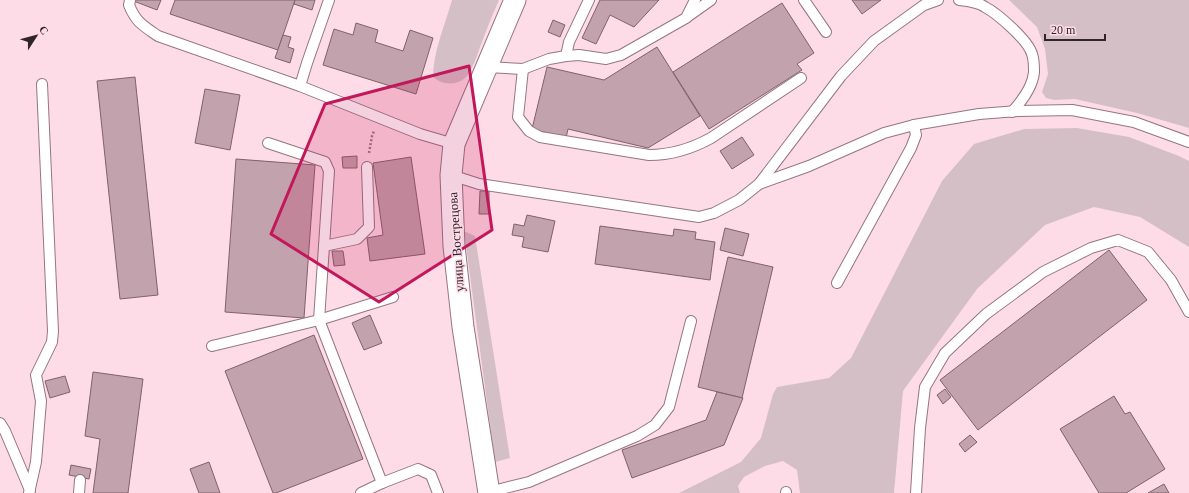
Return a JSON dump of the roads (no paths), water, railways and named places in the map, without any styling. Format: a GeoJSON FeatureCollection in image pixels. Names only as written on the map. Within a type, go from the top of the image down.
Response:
{"type":"FeatureCollection","features":[{"type":"Feature","properties":{"kind":"street","name":"улица Вострецова"},"geometry":{"type":"LineString","coordinates":[[489,493],[463,327],[454,246],[451,175],[454,144],[515,0]]}},
{"type":"Feature","properties":{"kind":"lane"},"geometry":{"type":"LineString","coordinates":[[130,0],[129,5],[134,16],[143,26],[158,36],[300,86],[420,134],[454,144]]}},
{"type":"Feature","properties":{"kind":"lane"},"geometry":{"type":"LineString","coordinates":[[300,86],[329,0]]}},
{"type":"Feature","properties":{"kind":"lane"},"geometry":{"type":"LineString","coordinates":[[566,56],[569,42],[588,0]]}},
{"type":"Feature","properties":{"kind":"lane"},"geometry":{"type":"LineString","coordinates":[[686,18],[695,0]]}},
{"type":"Feature","properties":{"kind":"lane"},"geometry":{"type":"LineString","coordinates":[[486,67],[523,68],[549,59],[566,56],[579,55],[606,59],[621,55],[686,18],[712,0]]}},
{"type":"Feature","properties":{"kind":"lane"},"geometry":{"type":"LineString","coordinates":[[804,0],[826,32]]}},
{"type":"Feature","properties":{"kind":"lane"},"geometry":{"type":"LineString","coordinates":[[451,175],[479,184],[699,218],[714,213],[738,200],[758,184],[841,76],[874,41],[924,5],[938,0]]}},
{"type":"Feature","properties":{"kind":"lane"},"geometry":{"type":"LineString","coordinates":[[959,0],[970,1],[985,6],[1018,34],[1032,53],[1034,73],[1030,87],[1020,103],[1012,112]]}},
{"type":"Feature","properties":{"kind":"lane"},"geometry":{"type":"LineString","coordinates":[[523,68],[518,117],[529,131],[540,137],[649,155],[664,155],[697,146],[801,78]]}},
{"type":"Feature","properties":{"kind":"lane"},"geometry":{"type":"LineString","coordinates":[[29,492],[36,462],[41,401],[36,375],[52,342],[53,331],[42,84]]}},
{"type":"Feature","properties":{"kind":"lane"},"geometry":{"type":"LineString","coordinates":[[758,184],[809,166],[884,133],[914,125],[979,114],[1072,110],[1134,122],[1189,142]]}},
{"type":"Feature","properties":{"kind":"lane"},"geometry":{"type":"LineString","coordinates":[[837,283],[911,148],[916,135],[914,125]]}},
{"type":"Feature","properties":{"kind":"lane"},"geometry":{"type":"LineString","coordinates":[[268,143],[325,162],[329,171],[320,320],[382,483]]}},
{"type":"Feature","properties":{"kind":"lane"},"geometry":{"type":"LineString","coordinates":[[324,246],[357,238],[369,228],[367,167]]}},
{"type":"Feature","properties":{"kind":"lane"},"geometry":{"type":"LineString","coordinates":[[916,493],[920,428],[925,387],[945,353],[986,314],[1043,272],[1091,248],[1118,240],[1148,252],[1171,280],[1189,312]]}},
{"type":"Feature","properties":{"kind":"lane"},"geometry":{"type":"LineString","coordinates":[[212,346],[320,320],[393,297]]}},
{"type":"Feature","properties":{"kind":"lane"},"geometry":{"type":"LineString","coordinates":[[489,493],[528,482],[637,436],[655,425],[669,407],[691,321]]}},
{"type":"Feature","properties":{"kind":"lane"},"geometry":{"type":"LineString","coordinates":[[0,423],[5,431],[29,492]]}},
{"type":"Feature","properties":{"kind":"lane"},"geometry":{"type":"LineString","coordinates":[[361,493],[418,469],[431,475],[438,493]]}},
{"type":"Feature","properties":{"kind":"lane"},"geometry":{"type":"LineString","coordinates":[[79,493],[80,480]]}}]}
